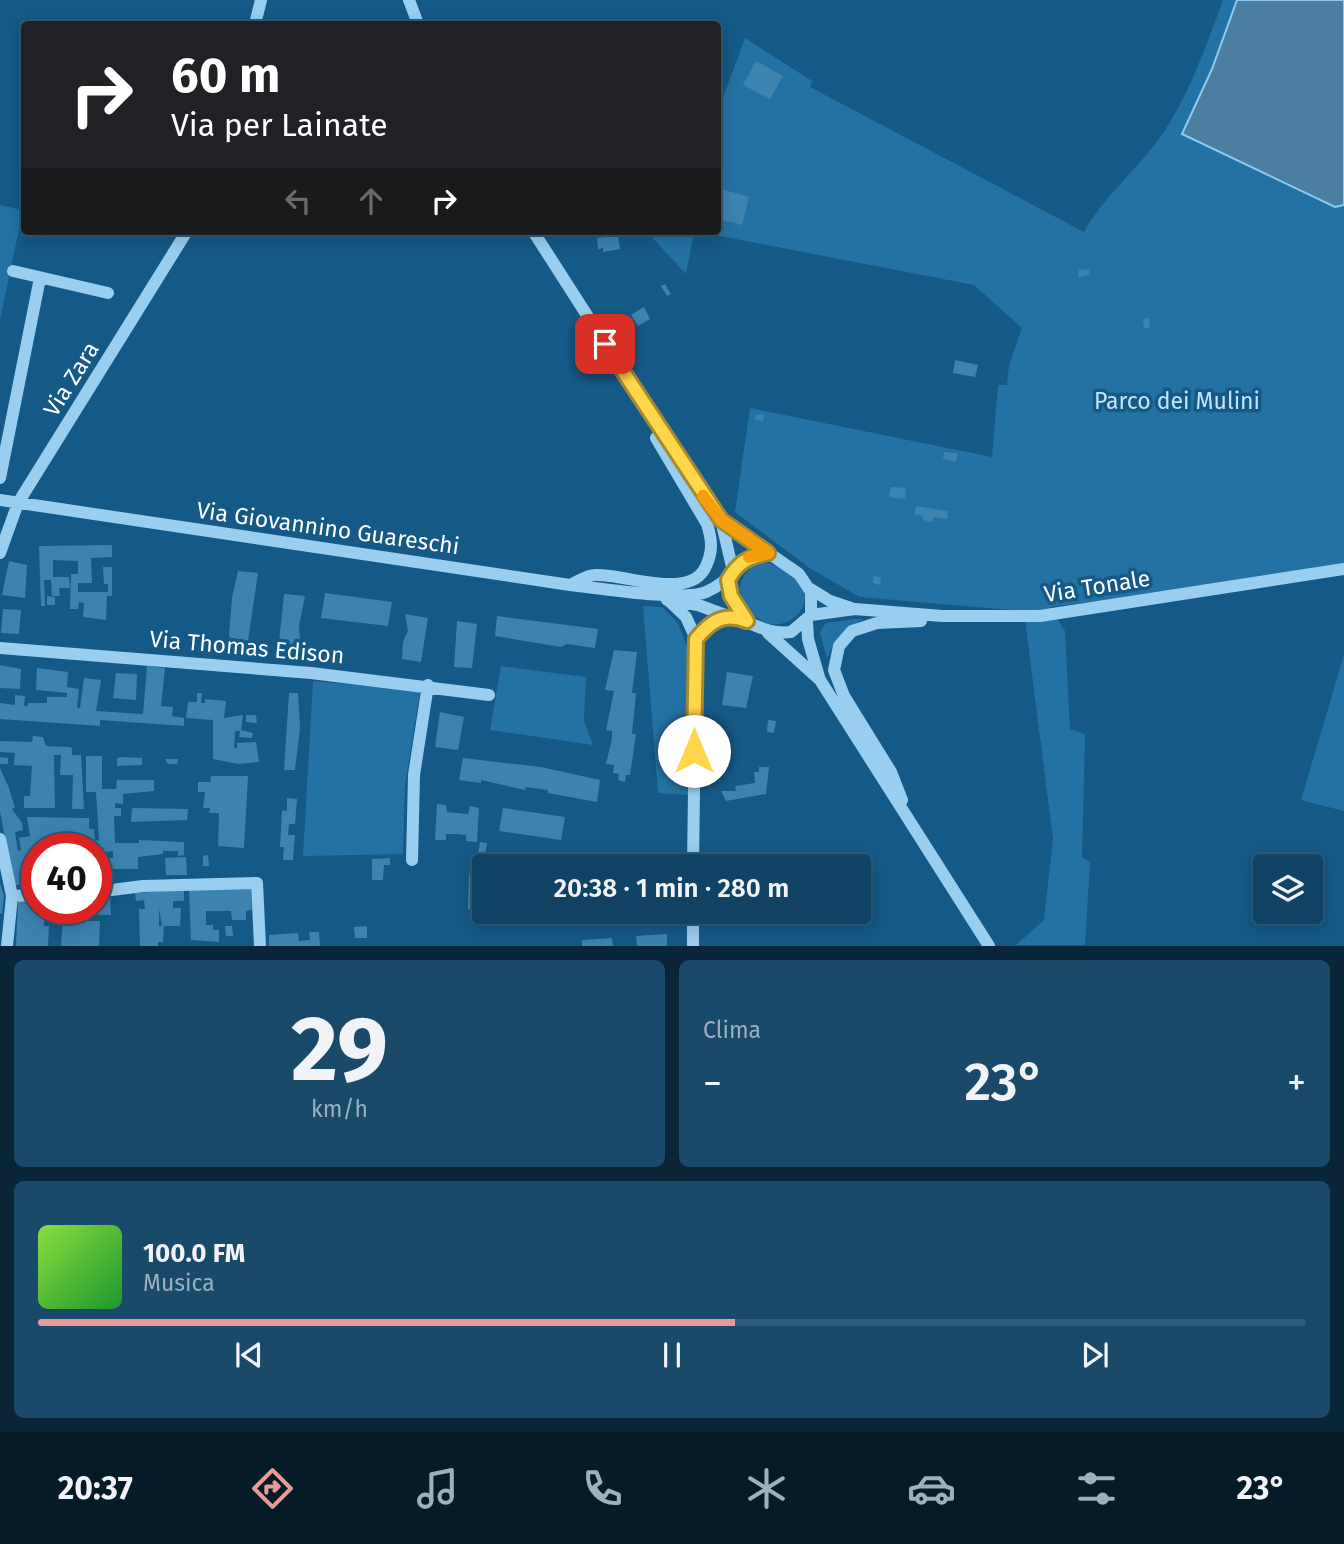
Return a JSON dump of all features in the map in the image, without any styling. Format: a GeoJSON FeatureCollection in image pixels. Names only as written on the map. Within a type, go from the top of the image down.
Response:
{"type":"FeatureCollection","features":[{"type":"Feature","properties":{"kind":"street"},"geometry":{"type":"LineString","coordinates":[[256,21],[261,0]]}},
{"type":"Feature","properties":{"kind":"street"},"geometry":{"type":"LineString","coordinates":[[409,0],[417,21]]}},
{"type":"Feature","properties":{"kind":"street","name":"Via Zara"},"geometry":{"type":"LineString","coordinates":[[0,553],[18,503],[185,235]]}},
{"type":"Feature","properties":{"kind":"street"},"geometry":{"type":"LineString","coordinates":[[536,235],[721,520],[799,574],[809,588],[813,603],[808,639],[820,680]]}},
{"type":"Feature","properties":{"kind":"street"},"geometry":{"type":"LineString","coordinates":[[13,271],[108,293]]}},
{"type":"Feature","properties":{"kind":"street"},"geometry":{"type":"LineString","coordinates":[[0,478],[40,278]]}},
{"type":"Feature","properties":{"kind":"street"},"geometry":{"type":"LineString","coordinates":[[570,585],[593,575],[680,584],[705,570],[711,553],[712,539],[707,524],[638,408],[634,389]]}},
{"type":"Feature","properties":{"kind":"street","name":"Via Giovannino Guareschi"},"geometry":{"type":"LineString","coordinates":[[0,500],[570,585],[650,593]]}},
{"type":"Feature","properties":{"kind":"street"},"geometry":{"type":"LineString","coordinates":[[721,520],[731,576],[731,596],[753,624],[779,640],[820,680],[989,946]]}},
{"type":"Feature","properties":{"kind":"street"},"geometry":{"type":"LineString","coordinates":[[650,593],[668,600],[700,600],[731,576],[747,558],[768,553]]}},
{"type":"Feature","properties":{"kind":"street","name":"Via Tonale"},"geometry":{"type":"LineString","coordinates":[[855,609],[942,616],[1040,616],[1344,569]]}},
{"type":"Feature","properties":{"kind":"street"},"geometry":{"type":"LineString","coordinates":[[809,588],[830,601],[855,609]]}},
{"type":"Feature","properties":{"kind":"street"},"geometry":{"type":"LineString","coordinates":[[650,593],[700,600],[728,616],[781,634],[791,632],[809,618],[855,609]]}},
{"type":"Feature","properties":{"kind":"street"},"geometry":{"type":"LineString","coordinates":[[668,600],[686,617],[693,633]]}},
{"type":"Feature","properties":{"kind":"street"},"geometry":{"type":"LineString","coordinates":[[693,854],[693,633],[700,600]]}},
{"type":"Feature","properties":{"kind":"street"},"geometry":{"type":"LineString","coordinates":[[693,633],[728,616]]}},
{"type":"Feature","properties":{"kind":"street"},"geometry":{"type":"LineString","coordinates":[[912,825],[891,772],[844,696],[834,670],[839,646],[852,631],[877,623],[925,621],[942,616]]}},
{"type":"Feature","properties":{"kind":"street","name":"Via Thomas Edison"},"geometry":{"type":"LineString","coordinates":[[0,648],[428,685],[489,695]]}},
{"type":"Feature","properties":{"kind":"street"},"geometry":{"type":"LineString","coordinates":[[412,860],[414,775],[428,685]]}},
{"type":"Feature","properties":{"kind":"street"},"geometry":{"type":"LineString","coordinates":[[0,839],[12,897],[7,946]]}},
{"type":"Feature","properties":{"kind":"street"},"geometry":{"type":"LineString","coordinates":[[112,890],[143,886],[257,883],[260,946]]}},
{"type":"Feature","properties":{"kind":"street"},"geometry":{"type":"LineString","coordinates":[[12,897],[21,896]]}},
{"type":"Feature","properties":{"kind":"street"},"geometry":{"type":"LineString","coordinates":[[693,924],[693,946]]}},
{"type":"Feature","properties":{"kind":"green space","name":"Parco dei Mulini"},"geometry":{"type":"Polygon","coordinates":[[[1223,0],[1344,0],[1344,564],[1247,582],[1050,607],[1065,631],[1070,729],[1085,734],[1082,857],[1090,862],[1085,945],[1016,945],[1044,920],[1053,839],[1024,611],[860,597],[811,569],[735,512],[750,408],[992,457],[998,385],[1007,385],[1009,365],[1022,328],[974,285],[715,235],[721,235],[721,103],[745,38],[812,81],[810,87],[1084,232],[1171,121],[1196,70],[1223,0]]]}},
{"type":"Feature","properties":{"kind":"green space"},"geometry":{"type":"Polygon","coordinates":[[[0,205],[21,210],[21,220],[0,320],[0,205]]]}},
{"type":"Feature","properties":{"kind":"green space"},"geometry":{"type":"Polygon","coordinates":[[[650,235],[693,235],[686,274],[650,235]]]}},
{"type":"Feature","properties":{"kind":"green space"},"geometry":{"type":"Polygon","coordinates":[[[768,563],[793,575],[804,589],[804,604],[796,616],[783,623],[767,623],[752,612],[739,589],[748,570],[768,563]]]}},
{"type":"Feature","properties":{"kind":"green space"},"geometry":{"type":"Polygon","coordinates":[[[643,606],[662,607],[678,623],[688,649],[688,795],[658,793],[643,606]]]}},
{"type":"Feature","properties":{"kind":"green space"},"geometry":{"type":"Polygon","coordinates":[[[864,619],[841,635],[827,659],[820,632],[826,623],[864,619]]]}},
{"type":"Feature","properties":{"kind":"green space"},"geometry":{"type":"Polygon","coordinates":[[[1344,655],[1344,811],[1301,800],[1344,655]]]}},
{"type":"Feature","properties":{"kind":"green space"},"geometry":{"type":"Polygon","coordinates":[[[501,666],[586,677],[584,721],[593,745],[490,730],[501,666]]]}},
{"type":"Feature","properties":{"kind":"green space"},"geometry":{"type":"Polygon","coordinates":[[[313,681],[420,691],[405,785],[403,854],[303,856],[313,681]]]}},
{"type":"Feature","properties":{"kind":"shaded area"},"geometry":{"type":"Polygon","coordinates":[[[1237,0],[1344,0],[1344,205],[1335,207],[1182,134],[1212,69],[1237,0]]]}},
{"type":"Feature","properties":{"kind":"building"},"geometry":{"type":"Polygon","coordinates":[[[756,61],[783,76],[770,99],[743,85],[756,61]]]}},
{"type":"Feature","properties":{"kind":"building"},"geometry":{"type":"Polygon","coordinates":[[[721,189],[749,197],[742,225],[721,220],[721,189]]]}},
{"type":"Feature","properties":{"kind":"building"},"geometry":{"type":"Polygon","coordinates":[[[618,235],[620,249],[603,252],[603,248],[598,249],[597,238],[618,235]]]}},
{"type":"Feature","properties":{"kind":"building"},"geometry":{"type":"Polygon","coordinates":[[[1090,269],[1089,275],[1078,277],[1079,270],[1090,269]]]}},
{"type":"Feature","properties":{"kind":"building"},"geometry":{"type":"Polygon","coordinates":[[[665,284],[671,294],[667,296],[661,286],[665,284]]]}},
{"type":"Feature","properties":{"kind":"building"},"geometry":{"type":"Polygon","coordinates":[[[644,307],[650,319],[638,326],[631,315],[644,307]]]}},
{"type":"Feature","properties":{"kind":"building"},"geometry":{"type":"Polygon","coordinates":[[[1149,318],[1150,328],[1144,328],[1143,319],[1149,318]]]}},
{"type":"Feature","properties":{"kind":"building"},"geometry":{"type":"Polygon","coordinates":[[[955,360],[978,365],[975,377],[953,373],[955,360]]]}},
{"type":"Feature","properties":{"kind":"building"},"geometry":{"type":"Polygon","coordinates":[[[756,414],[764,415],[763,421],[755,420],[756,414]]]}},
{"type":"Feature","properties":{"kind":"building"},"geometry":{"type":"Polygon","coordinates":[[[944,452],[958,453],[956,462],[943,459],[944,452]]]}},
{"type":"Feature","properties":{"kind":"building"},"geometry":{"type":"Polygon","coordinates":[[[891,487],[906,488],[905,499],[889,497],[891,487]]]}},
{"type":"Feature","properties":{"kind":"building"},"geometry":{"type":"Polygon","coordinates":[[[916,506],[948,511],[947,519],[934,517],[932,522],[923,520],[923,516],[914,514],[916,506]]]}},
{"type":"Feature","properties":{"kind":"building"},"geometry":{"type":"Polygon","coordinates":[[[112,545],[112,557],[91,558],[92,583],[78,583],[78,592],[108,592],[108,584],[104,584],[103,567],[112,567],[112,596],[107,596],[106,620],[83,617],[84,603],[79,602],[78,609],[70,609],[71,574],[78,574],[78,561],[53,560],[53,577],[69,577],[70,588],[59,588],[60,596],[52,596],[51,580],[44,580],[45,606],[41,606],[39,546],[112,545]]]}},
{"type":"Feature","properties":{"kind":"building"},"geometry":{"type":"Polygon","coordinates":[[[9,561],[27,565],[25,598],[2,595],[9,561]]]}},
{"type":"Feature","properties":{"kind":"building"},"geometry":{"type":"Polygon","coordinates":[[[238,571],[258,573],[248,641],[230,638],[229,635],[232,598],[238,571]]]}},
{"type":"Feature","properties":{"kind":"building"},"geometry":{"type":"Polygon","coordinates":[[[874,576],[881,578],[880,585],[873,583],[874,576]]]}},
{"type":"Feature","properties":{"kind":"building"},"geometry":{"type":"Polygon","coordinates":[[[325,593],[392,602],[388,626],[321,618],[325,593]]]}},
{"type":"Feature","properties":{"kind":"building"},"geometry":{"type":"Polygon","coordinates":[[[284,594],[305,596],[299,626],[301,654],[278,652],[284,594]]]}},
{"type":"Feature","properties":{"kind":"building"},"geometry":{"type":"Polygon","coordinates":[[[47,596],[55,597],[55,605],[47,605],[47,596]]]}},
{"type":"Feature","properties":{"kind":"building"},"geometry":{"type":"Polygon","coordinates":[[[3,609],[21,610],[19,634],[1,633],[3,609]]]}},
{"type":"Feature","properties":{"kind":"building"},"geometry":{"type":"Polygon","coordinates":[[[405,614],[428,618],[421,662],[402,659],[403,642],[408,631],[405,614]]]}},
{"type":"Feature","properties":{"kind":"building"},"geometry":{"type":"Polygon","coordinates":[[[497,616],[598,629],[595,648],[567,644],[561,647],[495,636],[497,616]]]}},
{"type":"Feature","properties":{"kind":"building"},"geometry":{"type":"Polygon","coordinates":[[[457,621],[477,624],[472,668],[454,667],[457,621]]]}},
{"type":"Feature","properties":{"kind":"building"},"geometry":{"type":"Polygon","coordinates":[[[614,650],[637,652],[632,693],[636,693],[632,734],[636,734],[630,775],[626,775],[625,782],[618,780],[619,774],[613,773],[614,765],[606,764],[612,731],[606,730],[614,691],[605,690],[614,650]]]}},
{"type":"Feature","properties":{"kind":"building"},"geometry":{"type":"Polygon","coordinates":[[[0,665],[21,669],[20,689],[0,688],[0,665]]]}},
{"type":"Feature","properties":{"kind":"building"},"geometry":{"type":"Polygon","coordinates":[[[147,666],[165,668],[161,706],[173,707],[172,716],[184,718],[184,726],[100,720],[100,726],[0,719],[0,703],[15,705],[15,695],[25,696],[24,706],[28,706],[28,703],[47,703],[47,697],[67,697],[67,693],[36,690],[37,668],[68,672],[67,687],[79,689],[77,708],[80,708],[84,678],[101,680],[96,711],[143,714],[147,666]]]}},
{"type":"Feature","properties":{"kind":"building"},"geometry":{"type":"Polygon","coordinates":[[[727,672],[753,676],[746,708],[722,705],[727,672]]]}},
{"type":"Feature","properties":{"kind":"building"},"geometry":{"type":"Polygon","coordinates":[[[116,673],[137,674],[136,700],[113,698],[116,673]]]}},
{"type":"Feature","properties":{"kind":"building"},"geometry":{"type":"Polygon","coordinates":[[[197,693],[202,693],[201,703],[205,703],[205,699],[226,701],[224,718],[243,715],[241,730],[253,733],[252,738],[239,737],[240,731],[235,731],[234,748],[237,748],[237,743],[256,742],[259,762],[238,764],[213,759],[213,720],[186,718],[188,702],[197,702],[197,693]]]}},
{"type":"Feature","properties":{"kind":"building"},"geometry":{"type":"Polygon","coordinates":[[[289,693],[298,693],[300,728],[295,770],[284,770],[289,693]]]}},
{"type":"Feature","properties":{"kind":"building"},"geometry":{"type":"Polygon","coordinates":[[[440,712],[464,717],[458,750],[435,747],[440,712]]]}},
{"type":"Feature","properties":{"kind":"building"},"geometry":{"type":"Polygon","coordinates":[[[246,715],[256,715],[257,723],[246,722],[246,715]]]}},
{"type":"Feature","properties":{"kind":"building"},"geometry":{"type":"Polygon","coordinates":[[[768,720],[776,721],[774,733],[767,732],[768,720]]]}},
{"type":"Feature","properties":{"kind":"building"},"geometry":{"type":"Polygon","coordinates":[[[33,736],[43,737],[46,746],[69,747],[72,748],[72,755],[81,755],[84,809],[72,809],[73,775],[60,775],[61,755],[54,755],[55,808],[24,808],[24,796],[30,796],[32,766],[14,765],[15,753],[0,752],[0,741],[32,742],[33,736]]]}},
{"type":"Feature","properties":{"kind":"building"},"geometry":{"type":"Polygon","coordinates":[[[86,756],[102,756],[102,789],[116,789],[117,780],[154,780],[154,791],[123,794],[123,804],[115,803],[115,808],[121,808],[121,816],[114,816],[115,843],[139,843],[139,840],[184,842],[184,855],[178,856],[178,851],[163,851],[163,854],[138,857],[138,869],[112,869],[112,833],[99,833],[96,792],[86,792],[86,756]]]}},
{"type":"Feature","properties":{"kind":"building"},"geometry":{"type":"Polygon","coordinates":[[[0,757],[8,758],[8,764],[0,764],[0,757]]]}},
{"type":"Feature","properties":{"kind":"building"},"geometry":{"type":"Polygon","coordinates":[[[117,758],[142,758],[142,765],[117,766],[117,758]]]}},
{"type":"Feature","properties":{"kind":"building"},"geometry":{"type":"Polygon","coordinates":[[[463,758],[541,767],[600,780],[597,802],[548,793],[548,790],[526,787],[525,790],[481,780],[481,783],[459,780],[463,758]]]}},
{"type":"Feature","properties":{"kind":"building"},"geometry":{"type":"Polygon","coordinates":[[[165,759],[178,759],[177,764],[168,764],[165,759]]]}},
{"type":"Feature","properties":{"kind":"building"},"geometry":{"type":"Polygon","coordinates":[[[759,767],[769,767],[766,794],[726,801],[721,791],[736,791],[735,786],[755,783],[754,772],[759,772],[759,767]]]}},
{"type":"Feature","properties":{"kind":"building"},"geometry":{"type":"Polygon","coordinates":[[[0,768],[15,808],[12,809],[22,823],[23,830],[15,832],[18,851],[21,850],[21,884],[14,886],[0,811],[0,768]]]}},
{"type":"Feature","properties":{"kind":"building"},"geometry":{"type":"Polygon","coordinates":[[[211,776],[248,776],[244,848],[218,846],[219,813],[209,813],[210,808],[203,808],[205,792],[198,792],[198,782],[210,782],[211,776]]]}},
{"type":"Feature","properties":{"kind":"building"},"geometry":{"type":"Polygon","coordinates":[[[287,798],[297,799],[295,824],[289,824],[288,835],[295,835],[293,860],[283,860],[284,847],[280,847],[282,810],[287,811],[287,798]]]}},
{"type":"Feature","properties":{"kind":"building"},"geometry":{"type":"Polygon","coordinates":[[[437,804],[446,805],[447,812],[468,814],[470,806],[479,808],[477,842],[466,841],[466,835],[458,834],[446,834],[446,840],[435,840],[437,804]]]}},
{"type":"Feature","properties":{"kind":"building"},"geometry":{"type":"Polygon","coordinates":[[[132,808],[188,809],[187,820],[131,822],[132,808]]]}},
{"type":"Feature","properties":{"kind":"building"},"geometry":{"type":"Polygon","coordinates":[[[503,808],[565,817],[561,840],[499,831],[503,808]]]}},
{"type":"Feature","properties":{"kind":"building"},"geometry":{"type":"Polygon","coordinates":[[[27,817],[89,818],[89,829],[94,829],[94,833],[30,833],[27,817]]]}},
{"type":"Feature","properties":{"kind":"building"},"geometry":{"type":"Polygon","coordinates":[[[480,842],[487,843],[485,854],[478,854],[480,842]]]}},
{"type":"Feature","properties":{"kind":"building"},"geometry":{"type":"Polygon","coordinates":[[[208,855],[209,866],[203,866],[203,856],[208,855]]]}},
{"type":"Feature","properties":{"kind":"building"},"geometry":{"type":"Polygon","coordinates":[[[186,857],[187,875],[166,875],[165,858],[186,857]]]}},
{"type":"Feature","properties":{"kind":"building"},"geometry":{"type":"Polygon","coordinates":[[[390,858],[390,865],[384,865],[383,880],[372,880],[372,859],[390,858]]]}},
{"type":"Feature","properties":{"kind":"building"},"geometry":{"type":"Polygon","coordinates":[[[469,873],[472,874],[472,909],[468,909],[469,873]]]}},
{"type":"Feature","properties":{"kind":"building"},"geometry":{"type":"Polygon","coordinates":[[[0,883],[4,895],[2,914],[0,913],[0,883]]]}},
{"type":"Feature","properties":{"kind":"building"},"geometry":{"type":"Polygon","coordinates":[[[251,889],[252,910],[246,911],[246,920],[232,920],[231,911],[206,911],[206,925],[213,925],[213,930],[219,930],[219,942],[191,940],[189,890],[251,889]]]}},
{"type":"Feature","properties":{"kind":"building"},"geometry":{"type":"Polygon","coordinates":[[[184,890],[184,901],[173,901],[173,908],[181,908],[180,926],[164,926],[163,942],[158,942],[158,946],[140,946],[139,909],[145,909],[144,900],[136,901],[135,893],[184,890]]]}},
{"type":"Feature","properties":{"kind":"building"},"geometry":{"type":"Polygon","coordinates":[[[21,901],[21,924],[49,926],[48,946],[16,946],[18,902],[21,901]]]}},
{"type":"Feature","properties":{"kind":"building"},"geometry":{"type":"Polygon","coordinates":[[[63,924],[100,924],[99,946],[61,946],[63,924]]]}},
{"type":"Feature","properties":{"kind":"building"},"geometry":{"type":"Polygon","coordinates":[[[225,926],[232,926],[233,936],[226,936],[225,926]]]}},
{"type":"Feature","properties":{"kind":"building"},"geometry":{"type":"Polygon","coordinates":[[[367,926],[367,938],[355,938],[354,927],[367,926]]]}},
{"type":"Feature","properties":{"kind":"building"},"geometry":{"type":"Polygon","coordinates":[[[309,932],[319,932],[320,946],[269,946],[269,935],[298,933],[299,941],[310,940],[309,932]]]}},
{"type":"Feature","properties":{"kind":"building"},"geometry":{"type":"Polygon","coordinates":[[[667,934],[667,946],[637,946],[636,936],[667,934]]]}},
{"type":"Feature","properties":{"kind":"building"},"geometry":{"type":"Polygon","coordinates":[[[612,938],[613,946],[582,946],[582,940],[612,938]]]}},
{"type":"Feature","properties":{"kind":"slow traffic"},"geometry":{"type":"LineString","coordinates":[[703,496],[721,520],[768,553],[749,557]]}},
{"type":"Feature","properties":{"kind":"route"},"geometry":{"type":"LineString","coordinates":[[605,344],[699,491],[721,520],[768,553],[747,558],[738,564],[728,580],[731,596],[747,621],[728,616],[718,619],[711,622],[696,639],[694,751]]}}]}
